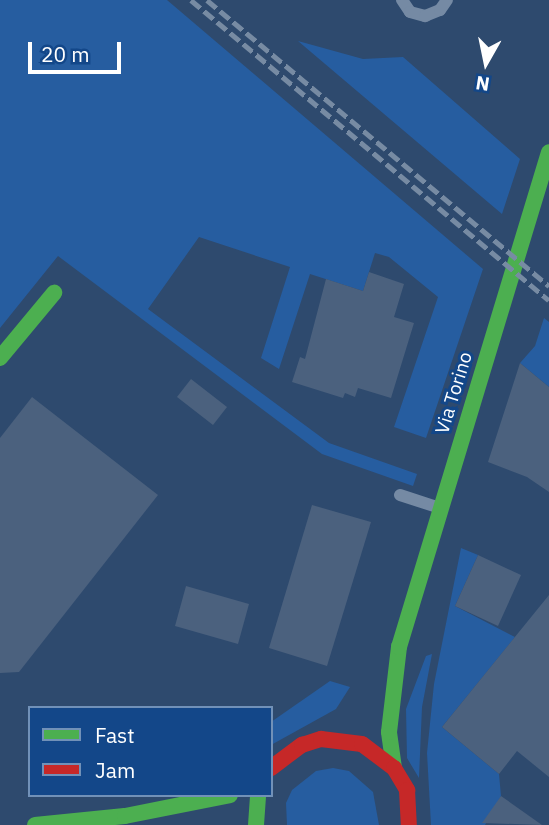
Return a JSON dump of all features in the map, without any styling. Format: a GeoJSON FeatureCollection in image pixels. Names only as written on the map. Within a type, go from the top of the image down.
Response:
{"type":"FeatureCollection","features":[{"type":"Feature","properties":{"kind":"main road","name":"Via Torino"},"geometry":{"type":"LineString","coordinates":[[409,825],[407,790],[394,768],[389,732],[400,647],[549,152]]}},
{"type":"Feature","properties":{"kind":"main road"},"geometry":{"type":"LineString","coordinates":[[0,358],[54,292]]}},
{"type":"Feature","properties":{"kind":"main road","name":"Via Torino"},"geometry":{"type":"LineString","coordinates":[[373,697],[400,647]]}},
{"type":"Feature","properties":{"kind":"main road"},"geometry":{"type":"LineString","coordinates":[[342,738],[356,724]]}},
{"type":"Feature","properties":{"kind":"main road"},"geometry":{"type":"LineString","coordinates":[[273,767],[302,745],[342,738],[379,753],[394,768]]}},
{"type":"Feature","properties":{"kind":"main road"},"geometry":{"type":"LineString","coordinates":[[35,825],[125,816],[220,797]]}},
{"type":"Feature","properties":{"kind":"main road"},"geometry":{"type":"LineString","coordinates":[[256,825],[258,797]]}},
{"type":"Feature","properties":{"kind":"main road"},"geometry":{"type":"LineString","coordinates":[[125,816],[192,821]]}},
{"type":"Feature","properties":{"kind":"lane"},"geometry":{"type":"LineString","coordinates":[[401,0],[410,12],[425,16],[440,10],[447,0]]}},
{"type":"Feature","properties":{"kind":"lane"},"geometry":{"type":"LineString","coordinates":[[400,495],[442,508]]}},
{"type":"Feature","properties":{"kind":"shaded area"},"geometry":{"type":"Polygon","coordinates":[[[0,0],[167,0],[483,269],[426,438],[394,427],[438,297],[389,257],[375,253],[363,291],[310,274],[279,369],[261,358],[290,267],[199,237],[148,309],[329,443],[417,474],[413,486],[322,454],[58,256],[0,328],[0,0]]]}},
{"type":"Feature","properties":{"kind":"shaded area"},"geometry":{"type":"Polygon","coordinates":[[[298,41],[363,59],[403,57],[520,159],[502,214],[298,41]]]}},
{"type":"Feature","properties":{"kind":"shaded area"},"geometry":{"type":"Polygon","coordinates":[[[544,318],[549,322],[549,387],[520,363],[535,346],[544,318]]]}},
{"type":"Feature","properties":{"kind":"shaded area"},"geometry":{"type":"Polygon","coordinates":[[[461,548],[478,555],[455,606],[515,637],[442,727],[499,774],[501,796],[485,825],[431,825],[427,753],[434,684],[461,548]]]}},
{"type":"Feature","properties":{"kind":"shaded area"},"geometry":{"type":"Polygon","coordinates":[[[432,654],[422,707],[419,778],[407,758],[406,709],[426,656],[432,654]]]}},
{"type":"Feature","properties":{"kind":"shaded area"},"geometry":{"type":"Polygon","coordinates":[[[330,681],[350,687],[336,709],[273,744],[273,721],[330,681]]]}},
{"type":"Feature","properties":{"kind":"shaded area"},"geometry":{"type":"Polygon","coordinates":[[[333,768],[349,771],[373,792],[379,825],[287,825],[286,803],[292,790],[316,771],[333,768]]]}},
{"type":"Feature","properties":{"kind":"building"},"geometry":{"type":"Polygon","coordinates":[[[369,272],[404,284],[394,317],[414,323],[391,398],[358,388],[355,397],[345,393],[343,398],[292,382],[300,357],[305,359],[326,279],[363,291],[369,272]]]}},
{"type":"Feature","properties":{"kind":"building"},"geometry":{"type":"Polygon","coordinates":[[[520,363],[549,387],[549,492],[527,477],[488,462],[520,363]]]}},
{"type":"Feature","properties":{"kind":"building"},"geometry":{"type":"Polygon","coordinates":[[[191,379],[227,407],[213,425],[177,397],[191,379]]]}},
{"type":"Feature","properties":{"kind":"building"},"geometry":{"type":"Polygon","coordinates":[[[32,397],[158,495],[19,672],[0,673],[0,438],[32,397]]]}},
{"type":"Feature","properties":{"kind":"building"},"geometry":{"type":"Polygon","coordinates":[[[312,505],[371,522],[327,666],[269,648],[312,505]]]}},
{"type":"Feature","properties":{"kind":"building"},"geometry":{"type":"Polygon","coordinates":[[[478,555],[521,575],[498,626],[455,606],[478,555]]]}},
{"type":"Feature","properties":{"kind":"building"},"geometry":{"type":"Polygon","coordinates":[[[186,586],[249,604],[238,644],[175,626],[186,586]]]}},
{"type":"Feature","properties":{"kind":"building"},"geometry":{"type":"Polygon","coordinates":[[[549,595],[549,777],[517,751],[499,774],[442,727],[549,595]]]}},
{"type":"Feature","properties":{"kind":"building"},"geometry":{"type":"Polygon","coordinates":[[[501,796],[542,825],[482,823],[501,796]]]}},
{"type":"Feature","properties":{"kind":"railway"},"geometry":{"type":"LineString","coordinates":[[191,0],[549,300]]}},
{"type":"Feature","properties":{"kind":"railway"},"geometry":{"type":"LineString","coordinates":[[207,0],[549,286]]}},
{"type":"Feature","properties":{"kind":"traffic: fast"},"geometry":{"type":"LineString","coordinates":[[394,768],[389,732],[399,647],[549,152]]}},
{"type":"Feature","properties":{"kind":"traffic: fast"},"geometry":{"type":"LineString","coordinates":[[0,358],[54,293]]}},
{"type":"Feature","properties":{"kind":"traffic: fast"},"geometry":{"type":"LineString","coordinates":[[35,825],[125,816],[220,797]]}},
{"type":"Feature","properties":{"kind":"traffic: fast"},"geometry":{"type":"LineString","coordinates":[[256,825],[258,797]]}},
{"type":"Feature","properties":{"kind":"traffic: jam"},"geometry":{"type":"LineString","coordinates":[[273,767],[302,745],[321,739],[362,744],[394,768],[407,790],[409,825]]}}]}
